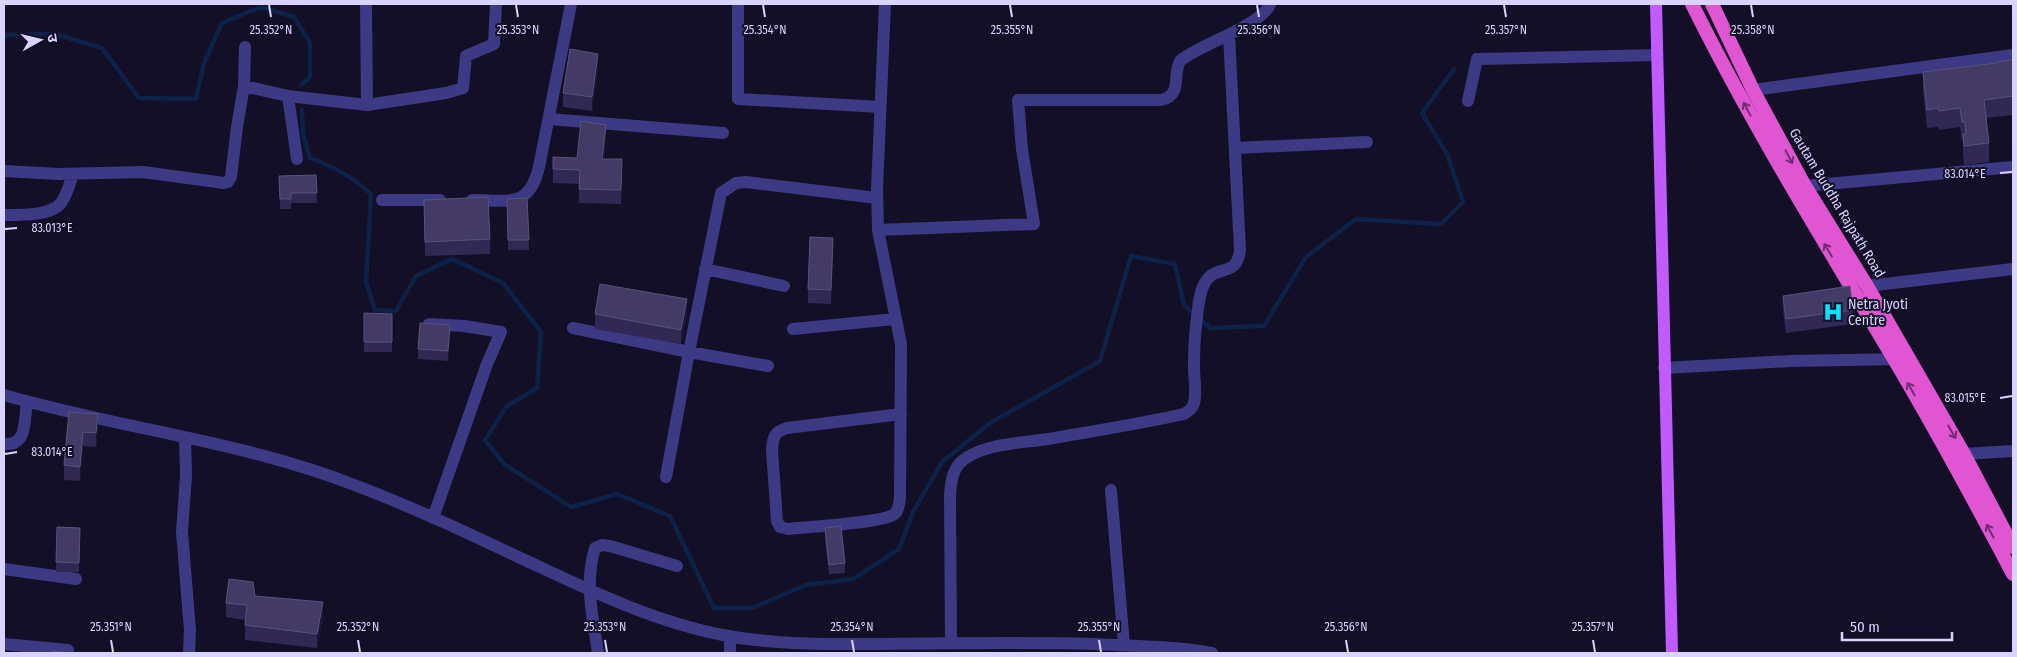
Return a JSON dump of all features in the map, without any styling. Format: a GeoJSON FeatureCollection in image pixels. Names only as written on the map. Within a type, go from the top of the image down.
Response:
{"type":"FeatureCollection","features":[{"type":"Feature","properties":{"kind":"highway"},"geometry":{"type":"LineString","coordinates":[[1692,4],[1742,102],[1787,182],[1894,359],[1954,464],[2013,574]]}},
{"type":"Feature","properties":{"kind":"highway","name":"Gautam Buddha Rajpath Road"},"geometry":{"type":"LineString","coordinates":[[1712,4],[1753,90],[1805,186],[1867,286],[1964,454],[2013,547]]}},
{"type":"Feature","properties":{"kind":"main road"},"geometry":{"type":"LineString","coordinates":[[1656,4],[1672,653]]}},
{"type":"Feature","properties":{"kind":"street"},"geometry":{"type":"LineString","coordinates":[[366,4],[367,105]]}},
{"type":"Feature","properties":{"kind":"street"},"geometry":{"type":"LineString","coordinates":[[244,86],[288,96],[367,105],[446,93],[463,88],[466,56],[494,44],[496,4]]}},
{"type":"Feature","properties":{"kind":"street"},"geometry":{"type":"LineString","coordinates":[[382,200],[512,200],[524,196],[531,190],[536,181],[571,4]]}},
{"type":"Feature","properties":{"kind":"street"},"geometry":{"type":"LineString","coordinates":[[738,4],[738,99],[880,107]]}},
{"type":"Feature","properties":{"kind":"street"},"geometry":{"type":"LineString","coordinates":[[885,4],[880,107],[878,230],[901,344],[901,414],[900,498],[899,507],[895,513],[879,519],[788,529],[780,527],[777,521],[772,450],[775,433],[787,428],[901,414]]}},
{"type":"Feature","properties":{"kind":"street"},"geometry":{"type":"LineString","coordinates":[[878,230],[1034,224],[1022,148],[1018,100],[1161,100],[1169,98],[1173,95],[1177,66],[1180,61],[1229,35],[1266,12],[1270,4]]}},
{"type":"Feature","properties":{"kind":"street"},"geometry":{"type":"LineString","coordinates":[[951,643],[950,494],[952,477],[965,458],[993,448],[1139,424],[1190,411],[1195,397],[1196,327],[1203,287],[1206,280],[1216,273],[1234,267],[1239,257],[1229,35]]}},
{"type":"Feature","properties":{"kind":"street"},"geometry":{"type":"LineString","coordinates":[[4,171],[74,174],[143,172],[211,182],[228,182],[231,177],[244,86],[245,47]]}},
{"type":"Feature","properties":{"kind":"street"},"geometry":{"type":"LineString","coordinates":[[1468,101],[1477,60],[1657,54]]}},
{"type":"Feature","properties":{"kind":"street"},"geometry":{"type":"LineString","coordinates":[[1753,90],[2013,55]]}},
{"type":"Feature","properties":{"kind":"street"},"geometry":{"type":"LineString","coordinates":[[288,96],[297,159]]}},
{"type":"Feature","properties":{"kind":"street"},"geometry":{"type":"LineString","coordinates":[[549,119],[723,133]]}},
{"type":"Feature","properties":{"kind":"street"},"geometry":{"type":"LineString","coordinates":[[1235,148],[1367,142]]}},
{"type":"Feature","properties":{"kind":"street"},"geometry":{"type":"LineString","coordinates":[[1805,186],[2013,167]]}},
{"type":"Feature","properties":{"kind":"street"},"geometry":{"type":"LineString","coordinates":[[4,215],[52,210],[60,204],[74,174]]}},
{"type":"Feature","properties":{"kind":"street"},"geometry":{"type":"LineString","coordinates":[[666,477],[721,193],[736,183],[746,182],[878,198]]}},
{"type":"Feature","properties":{"kind":"street"},"geometry":{"type":"LineString","coordinates":[[706,269],[784,286]]}},
{"type":"Feature","properties":{"kind":"street"},"geometry":{"type":"LineString","coordinates":[[1867,286],[2013,269]]}},
{"type":"Feature","properties":{"kind":"street"},"geometry":{"type":"LineString","coordinates":[[793,329],[896,319]]}},
{"type":"Feature","properties":{"kind":"street"},"geometry":{"type":"LineString","coordinates":[[429,324],[464,326],[501,332],[487,364],[433,518]]}},
{"type":"Feature","properties":{"kind":"street"},"geometry":{"type":"LineString","coordinates":[[573,328],[768,366]]}},
{"type":"Feature","properties":{"kind":"street"},"geometry":{"type":"LineString","coordinates":[[1664,368],[1790,361],[1908,358]]}},
{"type":"Feature","properties":{"kind":"street"},"geometry":{"type":"LineString","coordinates":[[4,395],[101,420],[277,458],[355,485],[433,518],[589,590],[693,628],[730,636],[776,642],[903,648],[951,643],[1018,648],[1124,645],[1175,647],[1212,653]]}},
{"type":"Feature","properties":{"kind":"street"},"geometry":{"type":"LineString","coordinates":[[4,444],[17,443],[22,439],[27,402]]}},
{"type":"Feature","properties":{"kind":"street"},"geometry":{"type":"LineString","coordinates":[[185,437],[186,476],[182,532],[190,630],[189,653]]}},
{"type":"Feature","properties":{"kind":"street"},"geometry":{"type":"LineString","coordinates":[[1964,454],[2013,451]]}},
{"type":"Feature","properties":{"kind":"street"},"geometry":{"type":"LineString","coordinates":[[1112,490],[1124,645]]}},
{"type":"Feature","properties":{"kind":"street"},"geometry":{"type":"LineString","coordinates":[[598,653],[589,590],[591,561],[595,548],[602,545],[677,566]]}},
{"type":"Feature","properties":{"kind":"street"},"geometry":{"type":"LineString","coordinates":[[4,569],[76,579]]}},
{"type":"Feature","properties":{"kind":"street"},"geometry":{"type":"LineString","coordinates":[[730,636],[730,653]]}},
{"type":"Feature","properties":{"kind":"street"},"geometry":{"type":"LineString","coordinates":[[4,644],[68,650]]}},
{"type":"Feature","properties":{"kind":"building"},"geometry":{"type":"Polygon","coordinates":[[[570,49],[598,54],[592,97],[563,93],[570,49]]]}},
{"type":"Feature","properties":{"kind":"building"},"geometry":{"type":"Polygon","coordinates":[[[2013,60],[2013,96],[1984,100],[1989,143],[1964,146],[1965,122],[1962,122],[1960,108],[1939,111],[1938,108],[1927,110],[1923,72],[2013,60]]]}},
{"type":"Feature","properties":{"kind":"building"},"geometry":{"type":"Polygon","coordinates":[[[581,121],[606,125],[602,159],[622,159],[621,190],[579,189],[580,170],[553,169],[553,157],[577,158],[581,121]]]}},
{"type":"Feature","properties":{"kind":"building"},"geometry":{"type":"Polygon","coordinates":[[[316,175],[317,193],[291,193],[291,199],[280,199],[279,176],[316,175]]]}},
{"type":"Feature","properties":{"kind":"building"},"geometry":{"type":"Polygon","coordinates":[[[488,197],[490,239],[425,242],[424,200],[488,197]]]}},
{"type":"Feature","properties":{"kind":"building"},"geometry":{"type":"Polygon","coordinates":[[[527,198],[529,240],[508,240],[507,199],[527,198]]]}},
{"type":"Feature","properties":{"kind":"building"},"geometry":{"type":"Polygon","coordinates":[[[810,237],[833,238],[831,290],[808,289],[810,237]]]}},
{"type":"Feature","properties":{"kind":"building"},"geometry":{"type":"Polygon","coordinates":[[[600,284],[687,299],[681,330],[595,314],[600,284]]]}},
{"type":"Feature","properties":{"kind":"building"},"geometry":{"type":"Polygon","coordinates":[[[1850,286],[1853,310],[1786,319],[1783,296],[1850,286]]]}},
{"type":"Feature","properties":{"kind":"building"},"geometry":{"type":"Polygon","coordinates":[[[364,313],[392,314],[392,342],[364,342],[364,313]]]}},
{"type":"Feature","properties":{"kind":"building"},"geometry":{"type":"Polygon","coordinates":[[[420,323],[450,325],[448,351],[418,349],[420,323]]]}},
{"type":"Feature","properties":{"kind":"building"},"geometry":{"type":"Polygon","coordinates":[[[69,412],[98,414],[96,433],[83,432],[80,467],[64,465],[69,412]]]}},
{"type":"Feature","properties":{"kind":"building"},"geometry":{"type":"Polygon","coordinates":[[[841,526],[845,563],[829,565],[825,528],[841,526]]]}},
{"type":"Feature","properties":{"kind":"building"},"geometry":{"type":"Polygon","coordinates":[[[57,527],[80,528],[79,563],[56,562],[57,527]]]}},
{"type":"Feature","properties":{"kind":"building"},"geometry":{"type":"Polygon","coordinates":[[[229,579],[253,582],[255,596],[323,602],[317,634],[245,625],[247,605],[226,603],[229,579]]]}},
{"type":"Feature","properties":{"kind":"building"},"geometry":{"type":"Polygon","coordinates":[[[52,651],[71,653],[52,653],[52,651]]]}},
{"type":"Feature","properties":{"kind":"waterway"},"geometry":{"type":"LineString","coordinates":[[4,35],[55,34],[102,48],[139,98],[196,99],[204,63],[222,23],[261,7],[294,17],[310,43],[310,77],[301,85]]}},
{"type":"Feature","properties":{"kind":"waterway"},"geometry":{"type":"LineString","coordinates":[[302,110],[303,134],[310,158],[342,173],[357,182],[371,194],[366,282],[375,310],[396,311],[416,276],[452,259],[503,283],[541,332],[537,388],[507,406],[485,440],[504,464],[571,507],[617,494],[670,516],[714,608],[752,608],[806,585],[853,579],[899,549],[913,512],[942,462],[990,423],[1100,361],[1131,256],[1175,264],[1184,305],[1210,328],[1264,326],[1306,257],[1356,219],[1441,224],[1463,202],[1447,154],[1422,113],[1454,69]]}},
{"type":"Feature","properties":{"kind":"place","name":"Netra Jyoti Centre"},"geometry":{"type":"Point","coordinates":[1833,312]}}]}
